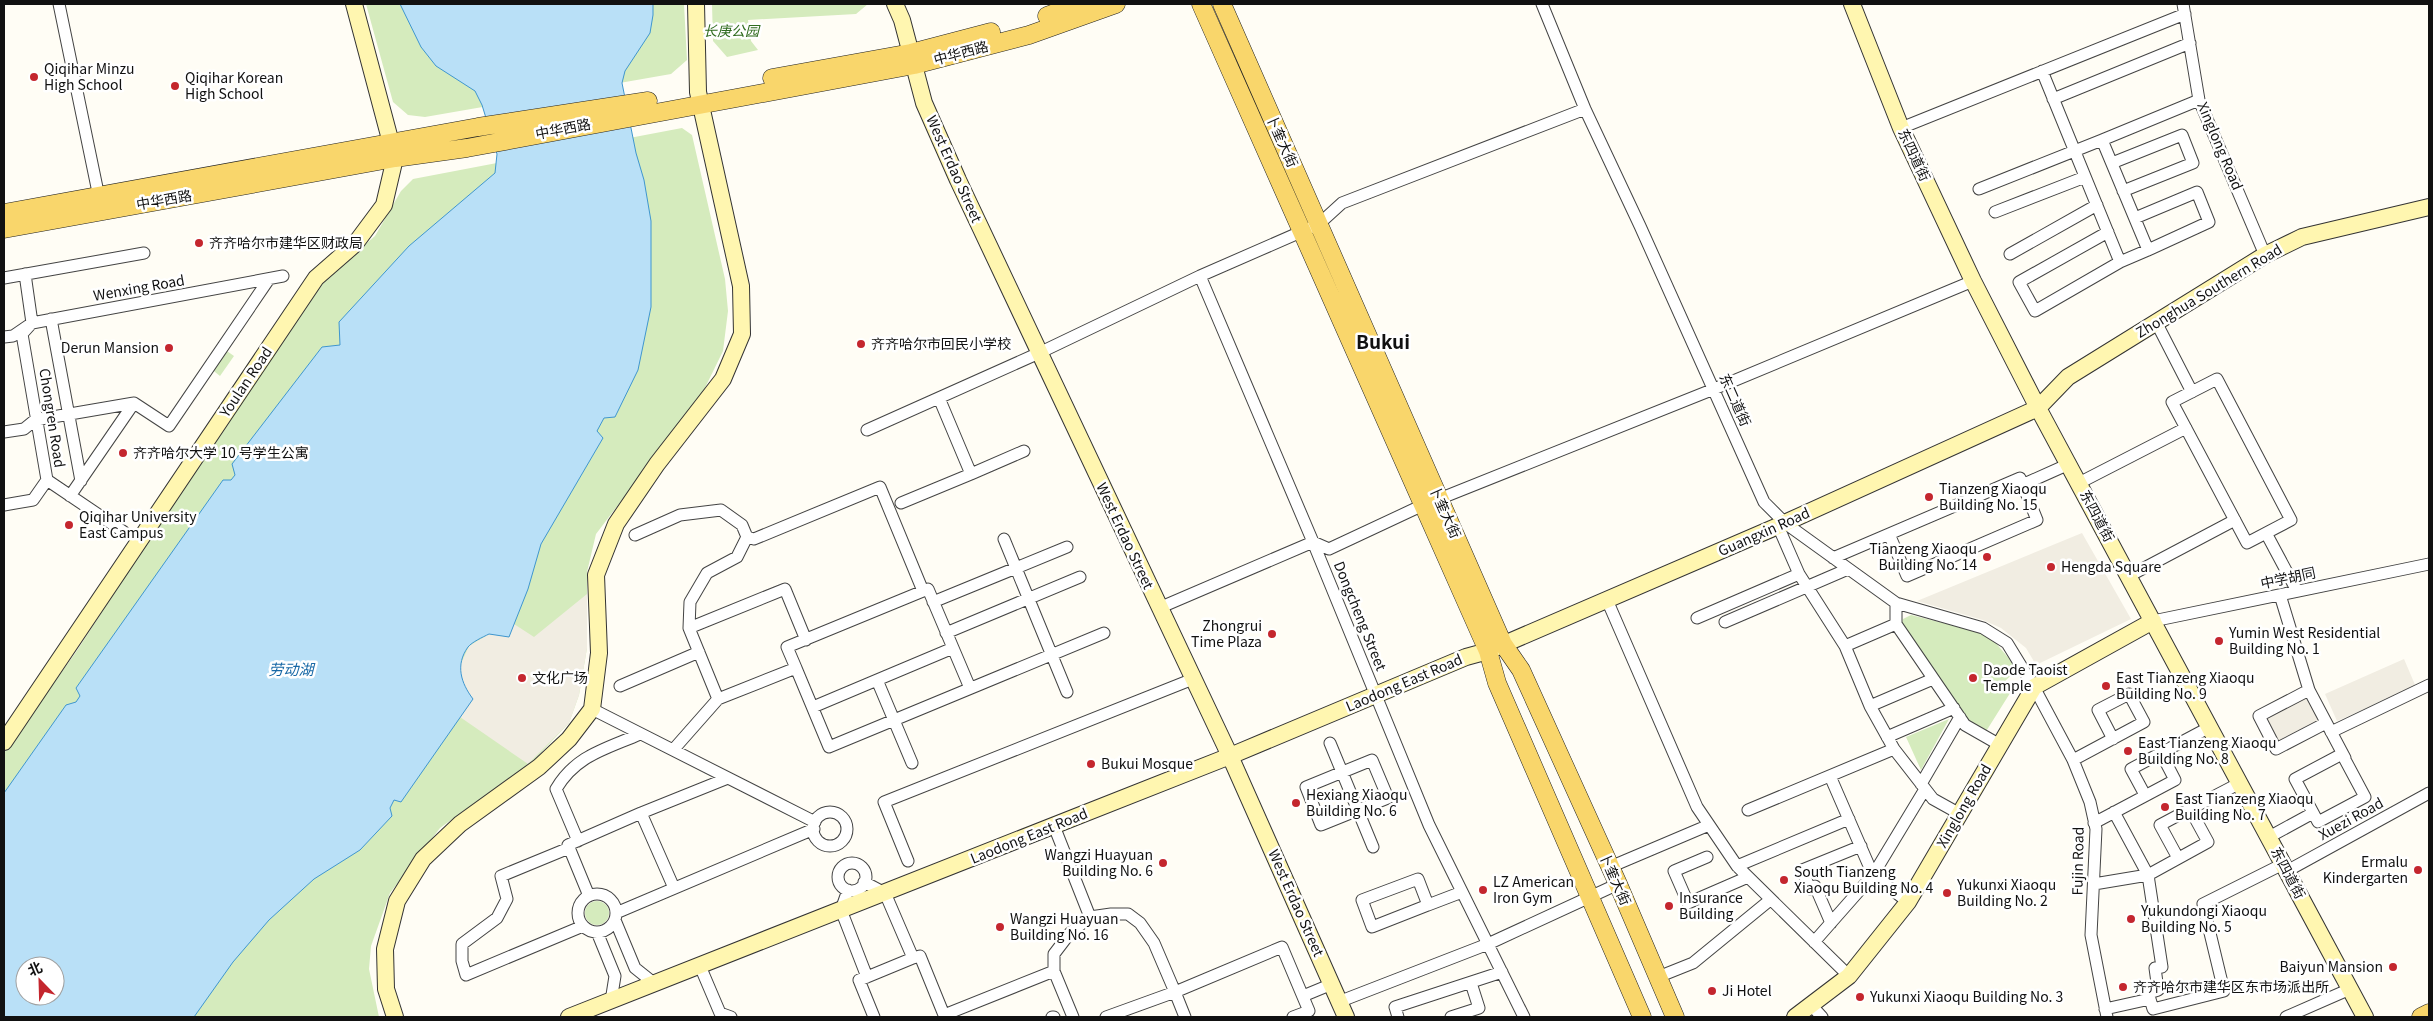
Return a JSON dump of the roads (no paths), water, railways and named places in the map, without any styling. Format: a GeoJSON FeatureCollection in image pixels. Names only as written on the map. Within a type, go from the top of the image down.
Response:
{"type":"FeatureCollection","features":[{"type":"Feature","properties":{"kind":"main road","name":"Youlan Road"},"geometry":{"type":"LineString","coordinates":[[4,742],[316,278],[355,244],[384,205],[393,150],[354,4]]}},
{"type":"Feature","properties":{"kind":"main road"},"geometry":{"type":"LineString","coordinates":[[395,1017],[386,989],[385,949],[397,901],[423,859],[460,824],[539,767],[569,739],[592,710],[599,653],[596,574],[616,524],[657,464],[724,379],[742,334],[741,286],[699,98],[696,4]]}},
{"type":"Feature","properties":{"kind":"main road","name":"West Erdao Street"},"geometry":{"type":"LineString","coordinates":[[896,4],[928,111],[1039,353],[1230,756],[1341,1001],[1346,1017]]}},
{"type":"Feature","properties":{"kind":"main road","name":"中华西路"},"geometry":{"type":"LineString","coordinates":[[912,59],[1026,24],[1079,4]]}},
{"type":"Feature","properties":{"kind":"main road","name":"中华西路"},"geometry":{"type":"LineString","coordinates":[[393,150],[467,148],[639,109],[912,59],[1030,35],[1116,4]]}},
{"type":"Feature","properties":{"kind":"main road","name":"卜奎大街"},"geometry":{"type":"LineString","coordinates":[[1202,4],[1311,228]]}},
{"type":"Feature","properties":{"kind":"main road","name":"卜奎大街"},"geometry":{"type":"LineString","coordinates":[[1222,4],[1311,228],[1496,648],[1497,683],[1642,1017]]}},
{"type":"Feature","properties":{"kind":"main road","name":"东四道街"},"geometry":{"type":"LineString","coordinates":[[1852,4],[1901,128],[1972,281],[2038,408],[2365,1017]]}},
{"type":"Feature","properties":{"kind":"main road","name":"中华西路"},"geometry":{"type":"LineString","coordinates":[[4,214],[101,203],[393,150],[478,127],[639,109]]}},
{"type":"Feature","properties":{"kind":"main road","name":"中华西路"},"geometry":{"type":"LineString","coordinates":[[4,229],[101,203]]}},
{"type":"Feature","properties":{"kind":"main road","name":"Zhonghua Southern Road"},"geometry":{"type":"LineString","coordinates":[[2038,408],[2068,377],[2266,255],[2302,237],[2429,207]]}},
{"type":"Feature","properties":{"kind":"main road","name":"Guangxin Road"},"geometry":{"type":"LineString","coordinates":[[1496,648],[1782,525],[2038,408]]}},
{"type":"Feature","properties":{"kind":"main road"},"geometry":{"type":"LineString","coordinates":[[2034,687],[2154,621]]}},
{"type":"Feature","properties":{"kind":"main road","name":"卜奎大街"},"geometry":{"type":"LineString","coordinates":[[1496,648],[1521,670],[1618,884],[1675,1017]]}},
{"type":"Feature","properties":{"kind":"main road","name":"Laodong East Road"},"geometry":{"type":"LineString","coordinates":[[569,1017],[1230,756],[1466,657],[1496,648]]}},
{"type":"Feature","properties":{"kind":"main road","name":"Xinglong Road"},"geometry":{"type":"LineString","coordinates":[[1794,1017],[1848,976],[1908,902],[2034,687]]}},
{"type":"Feature","properties":{"kind":"main road"},"geometry":{"type":"LineString","coordinates":[[2421,1017],[2429,1013]]}},
{"type":"Feature","properties":{"kind":"street"},"geometry":{"type":"LineString","coordinates":[[59,4],[101,203]]}},
{"type":"Feature","properties":{"kind":"street","name":"东二道街"},"geometry":{"type":"LineString","coordinates":[[1542,4],[1585,109],[1764,502],[1782,525],[1833,558],[1896,603],[1982,628],[2007,643],[2034,687]]}},
{"type":"Feature","properties":{"kind":"street"},"geometry":{"type":"LineString","coordinates":[[1901,128],[2042,71],[2184,9]]}},
{"type":"Feature","properties":{"kind":"street","name":"Xinglong Road"},"geometry":{"type":"LineString","coordinates":[[2184,9],[2200,100],[2266,255]]}},
{"type":"Feature","properties":{"kind":"street"},"geometry":{"type":"LineString","coordinates":[[2053,99],[2190,43]]}},
{"type":"Feature","properties":{"kind":"street"},"geometry":{"type":"LineString","coordinates":[[2042,71],[2120,262]]}},
{"type":"Feature","properties":{"kind":"street"},"geometry":{"type":"LineString","coordinates":[[1979,189],[2200,100]]}},
{"type":"Feature","properties":{"kind":"street"},"geometry":{"type":"LineString","coordinates":[[868,430],[1039,353],[1200,276],[1311,228],[1342,203],[1585,109]]}},
{"type":"Feature","properties":{"kind":"street"},"geometry":{"type":"LineString","coordinates":[[2112,163],[2182,135],[2193,162],[2123,191]]}},
{"type":"Feature","properties":{"kind":"street"},"geometry":{"type":"LineString","coordinates":[[2102,140],[2148,250]]}},
{"type":"Feature","properties":{"kind":"street"},"geometry":{"type":"LineString","coordinates":[[1995,212],[2085,176]]}},
{"type":"Feature","properties":{"kind":"street"},"geometry":{"type":"LineString","coordinates":[[2108,232],[2019,282],[2035,312],[2120,262],[2209,222],[2197,192],[2134,218]]}},
{"type":"Feature","properties":{"kind":"street"},"geometry":{"type":"LineString","coordinates":[[2010,254],[2097,205]]}},
{"type":"Feature","properties":{"kind":"street"},"geometry":{"type":"LineString","coordinates":[[4,278],[144,253]]}},
{"type":"Feature","properties":{"kind":"street","name":"Chongren Road"},"geometry":{"type":"LineString","coordinates":[[25,274],[32,323],[22,334],[47,480],[124,532]]}},
{"type":"Feature","properties":{"kind":"street","name":"Wenxing Road"},"geometry":{"type":"LineString","coordinates":[[4,338],[13,336],[32,323],[283,276]]}},
{"type":"Feature","properties":{"kind":"street","name":"Dongcheng Street"},"geometry":{"type":"LineString","coordinates":[[1200,276],[1313,542],[1429,825],[1524,1017]]}},
{"type":"Feature","properties":{"kind":"street"},"geometry":{"type":"LineString","coordinates":[[4,432],[24,429],[37,420],[134,403],[169,426],[269,279]]}},
{"type":"Feature","properties":{"kind":"street"},"geometry":{"type":"LineString","coordinates":[[1159,608],[1313,542],[1329,549],[1431,502],[1714,389],[1972,281]]}},
{"type":"Feature","properties":{"kind":"street"},"geometry":{"type":"LineString","coordinates":[[51,320],[81,481]]}},
{"type":"Feature","properties":{"kind":"street"},"geometry":{"type":"LineString","coordinates":[[2156,322],[2192,392]]}},
{"type":"Feature","properties":{"kind":"street"},"geometry":{"type":"LineString","coordinates":[[2217,379],[2291,520],[2247,543],[2172,402],[2192,392],[2217,379]]}},
{"type":"Feature","properties":{"kind":"street"},"geometry":{"type":"LineString","coordinates":[[939,398],[971,474]]}},
{"type":"Feature","properties":{"kind":"street"},"geometry":{"type":"LineString","coordinates":[[70,496],[134,403]]}},
{"type":"Feature","properties":{"kind":"street"},"geometry":{"type":"LineString","coordinates":[[2079,483],[2186,428]]}},
{"type":"Feature","properties":{"kind":"street"},"geometry":{"type":"LineString","coordinates":[[901,503],[1024,451]]}},
{"type":"Feature","properties":{"kind":"street"},"geometry":{"type":"LineString","coordinates":[[2022,485],[2069,464]]}},
{"type":"Feature","properties":{"kind":"street"},"geometry":{"type":"LineString","coordinates":[[1833,558],[1889,534],[2020,478],[2037,520],[1907,576],[1889,534]]}},
{"type":"Feature","properties":{"kind":"street"},"geometry":{"type":"LineString","coordinates":[[4,505],[33,500],[47,480]]}},
{"type":"Feature","properties":{"kind":"street"},"geometry":{"type":"LineString","coordinates":[[747,537],[754,539],[880,487],[923,590]]}},
{"type":"Feature","properties":{"kind":"street"},"geometry":{"type":"LineString","coordinates":[[635,535],[680,515],[721,510],[742,525],[747,537],[737,557],[707,573],[690,602],[689,628],[718,699]]}},
{"type":"Feature","properties":{"kind":"street"},"geometry":{"type":"LineString","coordinates":[[2129,576],[2234,520]]}},
{"type":"Feature","properties":{"kind":"street"},"geometry":{"type":"LineString","coordinates":[[1782,525],[1799,574],[1845,646],[1870,706],[1894,749],[1933,799],[1960,814]]}},
{"type":"Feature","properties":{"kind":"street"},"geometry":{"type":"LineString","coordinates":[[2266,533],[2297,591]]}},
{"type":"Feature","properties":{"kind":"street"},"geometry":{"type":"LineString","coordinates":[[1004,539],[1068,692]]}},
{"type":"Feature","properties":{"kind":"street"},"geometry":{"type":"LineString","coordinates":[[933,602],[1067,547]]}},
{"type":"Feature","properties":{"kind":"street","name":"中学胡同"},"geometry":{"type":"LineString","coordinates":[[2154,621],[2429,564]]}},
{"type":"Feature","properties":{"kind":"street"},"geometry":{"type":"LineString","coordinates":[[1725,622],[1848,569]]}},
{"type":"Feature","properties":{"kind":"street"},"geometry":{"type":"LineString","coordinates":[[1697,618],[1799,574]]}},
{"type":"Feature","properties":{"kind":"street"},"geometry":{"type":"LineString","coordinates":[[946,633],[1080,577]]}},
{"type":"Feature","properties":{"kind":"street"},"geometry":{"type":"LineString","coordinates":[[689,628],[785,589],[806,640]]}},
{"type":"Feature","properties":{"kind":"street"},"geometry":{"type":"LineString","coordinates":[[970,688],[928,589],[787,647],[829,747],[1104,633]]}},
{"type":"Feature","properties":{"kind":"street"},"geometry":{"type":"LineString","coordinates":[[2280,595],[2309,690],[2345,758],[2365,797],[2318,822],[2295,779],[2342,754],[2345,758]]}},
{"type":"Feature","properties":{"kind":"street"},"geometry":{"type":"LineString","coordinates":[[1607,600],[1698,807],[1737,866],[1848,976]]}},
{"type":"Feature","properties":{"kind":"street"},"geometry":{"type":"LineString","coordinates":[[1896,603],[1896,624],[1965,725],[2000,745]]}},
{"type":"Feature","properties":{"kind":"street"},"geometry":{"type":"LineString","coordinates":[[1845,646],[1896,624]]}},
{"type":"Feature","properties":{"kind":"street"},"geometry":{"type":"LineString","coordinates":[[813,708],[953,648]]}},
{"type":"Feature","properties":{"kind":"street"},"geometry":{"type":"LineString","coordinates":[[620,686],[699,652]]}},
{"type":"Feature","properties":{"kind":"street"},"geometry":{"type":"LineString","coordinates":[[673,750],[718,699],[796,668]]}},
{"type":"Feature","properties":{"kind":"street"},"geometry":{"type":"LineString","coordinates":[[908,861],[884,802],[1193,679]]}},
{"type":"Feature","properties":{"kind":"street"},"geometry":{"type":"LineString","coordinates":[[1870,706],[1934,679]]}},
{"type":"Feature","properties":{"kind":"street"},"geometry":{"type":"LineString","coordinates":[[877,680],[912,763]]}},
{"type":"Feature","properties":{"kind":"street"},"geometry":{"type":"LineString","coordinates":[[2309,690],[2259,716],[2276,749],[2429,685]]}},
{"type":"Feature","properties":{"kind":"street","name":"Fujin Road"},"geometry":{"type":"LineString","coordinates":[[2034,687],[2073,760],[2090,802],[2094,823],[2094,884],[2091,935],[2106,1013]]}},
{"type":"Feature","properties":{"kind":"street"},"geometry":{"type":"LineString","coordinates":[[592,710],[728,778],[814,826]]}},
{"type":"Feature","properties":{"kind":"street"},"geometry":{"type":"LineString","coordinates":[[1887,737],[1957,713]]}},
{"type":"Feature","properties":{"kind":"street"},"geometry":{"type":"LineString","coordinates":[[1814,942],[1873,876],[1923,787],[1957,713]]}},
{"type":"Feature","properties":{"kind":"street"},"geometry":{"type":"LineString","coordinates":[[2145,796],[2131,769],[2210,727]]}},
{"type":"Feature","properties":{"kind":"street"},"geometry":{"type":"LineString","coordinates":[[589,896],[556,789],[566,773],[580,761],[640,734]]}},
{"type":"Feature","properties":{"kind":"street"},"geometry":{"type":"LineString","coordinates":[[2073,760],[2113,739]]}},
{"type":"Feature","properties":{"kind":"street"},"geometry":{"type":"LineString","coordinates":[[1330,743],[1373,847]]}},
{"type":"Feature","properties":{"kind":"street"},"geometry":{"type":"LineString","coordinates":[[1748,810],[1894,749]]}},
{"type":"Feature","properties":{"kind":"street"},"geometry":{"type":"LineString","coordinates":[[2094,823],[2175,780],[2160,753]]}},
{"type":"Feature","properties":{"kind":"street"},"geometry":{"type":"LineString","coordinates":[[1372,760],[1388,798],[1358,810],[1321,825],[1306,787],[1372,760]]}},
{"type":"Feature","properties":{"kind":"street"},"geometry":{"type":"LineString","coordinates":[[1830,776],[1873,876],[1908,902]]}},
{"type":"Feature","properties":{"kind":"street"},"geometry":{"type":"LineString","coordinates":[[584,926],[466,976],[462,961],[462,944],[497,918],[507,899],[501,876],[728,778]]}},
{"type":"Feature","properties":{"kind":"street"},"geometry":{"type":"LineString","coordinates":[[2178,858],[2160,825],[2240,783]]}},
{"type":"Feature","properties":{"kind":"street","name":"Xuezi Road"},"geometry":{"type":"LineString","coordinates":[[2150,999],[2152,1008],[2224,991],[2203,904],[2285,867],[2429,793]]}},
{"type":"Feature","properties":{"kind":"street"},"geometry":{"type":"LineString","coordinates":[[2094,884],[2148,875],[2208,842],[2190,809]]}},
{"type":"Feature","properties":{"kind":"street"},"geometry":{"type":"LineString","coordinates":[[597,932],[610,927],[616,916],[814,826],[823,814],[828,812],[834,812],[844,818],[848,829],[847,834],[838,845]]}},
{"type":"Feature","properties":{"kind":"street"},"geometry":{"type":"LineString","coordinates":[[2106,1013],[2150,999],[2149,993],[2158,990],[2155,968],[2162,967],[2148,875],[2114,812]]}},
{"type":"Feature","properties":{"kind":"street"},"geometry":{"type":"LineString","coordinates":[[2269,837],[2313,812]]}},
{"type":"Feature","properties":{"kind":"street"},"geometry":{"type":"LineString","coordinates":[[641,814],[674,888]]}},
{"type":"Feature","properties":{"kind":"street"},"geometry":{"type":"LineString","coordinates":[[1737,866],[1849,819]]}},
{"type":"Feature","properties":{"kind":"street"},"geometry":{"type":"LineString","coordinates":[[1610,867],[1709,824]]}},
{"type":"Feature","properties":{"kind":"street"},"geometry":{"type":"LineString","coordinates":[[814,826],[816,838],[824,845],[838,845]]}},
{"type":"Feature","properties":{"kind":"street"},"geometry":{"type":"LineString","coordinates":[[1054,826],[1090,917]]}},
{"type":"Feature","properties":{"kind":"street"},"geometry":{"type":"LineString","coordinates":[[838,845],[846,864]]}},
{"type":"Feature","properties":{"kind":"street"},"geometry":{"type":"LineString","coordinates":[[1831,923],[1816,886],[1810,889],[1802,870],[1861,846]]}},
{"type":"Feature","properties":{"kind":"street"},"geometry":{"type":"LineString","coordinates":[[1707,857],[1674,871],[1688,903],[1748,877]]}},
{"type":"Feature","properties":{"kind":"street"},"geometry":{"type":"LineString","coordinates":[[854,863],[862,867],[866,875],[864,882],[857,889],[848,890],[840,884],[838,875],[846,864],[854,863]]}},
{"type":"Feature","properties":{"kind":"street"},"geometry":{"type":"LineString","coordinates":[[1428,905],[1418,879],[1362,900],[1372,927],[1462,892]]}},
{"type":"Feature","properties":{"kind":"street"},"geometry":{"type":"LineString","coordinates":[[864,882],[885,893],[913,958]]}},
{"type":"Feature","properties":{"kind":"street"},"geometry":{"type":"LineString","coordinates":[[1341,1001],[1488,944],[1618,884]]}},
{"type":"Feature","properties":{"kind":"street"},"geometry":{"type":"LineString","coordinates":[[848,890],[841,910],[867,977]]}},
{"type":"Feature","properties":{"kind":"street"},"geometry":{"type":"LineString","coordinates":[[610,1001],[615,976],[597,932],[584,926],[579,920],[579,908],[585,898],[589,896],[597,894],[609,898],[614,903],[616,916],[635,968],[655,984]]}},
{"type":"Feature","properties":{"kind":"street"},"geometry":{"type":"LineString","coordinates":[[1658,977],[1693,963],[1770,900]]}},
{"type":"Feature","properties":{"kind":"street"},"geometry":{"type":"LineString","coordinates":[[1073,1017],[1054,971],[1054,954],[1070,933],[1090,917],[1111,914],[1128,914],[1140,923],[1154,943],[1185,1017]]}},
{"type":"Feature","properties":{"kind":"street"},"geometry":{"type":"LineString","coordinates":[[1106,1017],[1174,992],[1282,947],[1309,1011],[1293,1017]]}},
{"type":"Feature","properties":{"kind":"street"},"geometry":{"type":"LineString","coordinates":[[874,1017],[859,980],[920,956],[945,1016],[1054,971]]}},
{"type":"Feature","properties":{"kind":"street"},"geometry":{"type":"LineString","coordinates":[[700,966],[724,1016]]}},
{"type":"Feature","properties":{"kind":"street"},"geometry":{"type":"LineString","coordinates":[[1398,1017],[1395,1007],[1502,972]]}},
{"type":"Feature","properties":{"kind":"street"},"geometry":{"type":"LineString","coordinates":[[1451,1017],[1479,1008],[1471,983]]}},
{"type":"Feature","properties":{"kind":"street"},"geometry":{"type":"LineString","coordinates":[[1303,996],[1332,984]]}},
{"type":"Feature","properties":{"kind":"street"},"geometry":{"type":"LineString","coordinates":[[2286,1017],[2350,989]]}},
{"type":"Feature","properties":{"kind":"street"},"geometry":{"type":"LineString","coordinates":[[1811,1004],[1822,1017]]}},
{"type":"Feature","properties":{"kind":"water","name":"劳动湖"},"geometry":{"type":"Polygon","coordinates":[[[400,4],[653,4],[650,33],[625,71],[622,83],[636,153],[644,180],[651,221],[651,307],[638,370],[615,417],[604,418],[597,431],[603,438],[541,544],[528,589],[509,637],[489,634],[468,647],[462,660],[461,674],[465,687],[473,699],[401,802],[394,800],[390,808],[392,816],[360,850],[314,879],[269,920],[233,962],[194,1017],[4,1017],[4,793],[66,705],[76,702],[80,696],[76,688],[223,480],[231,480],[235,475],[232,464],[322,347],[340,345],[339,322],[409,246],[495,173],[497,154],[482,105],[475,91],[436,66],[421,47],[400,4]]]}},
{"type":"Feature","properties":{"kind":"place","name":"Qiqihar Minzu High School"},"geometry":{"type":"Point","coordinates":[34,77]}},
{"type":"Feature","properties":{"kind":"place","name":"Qiqihar Korean High School"},"geometry":{"type":"Point","coordinates":[175,86]}},
{"type":"Feature","properties":{"kind":"place","name":"齐齐哈尔市建华区财政局"},"geometry":{"type":"Point","coordinates":[199,243]}},
{"type":"Feature","properties":{"kind":"place","name":"齐齐哈尔市回民小学校"},"geometry":{"type":"Point","coordinates":[861,344]}},
{"type":"Feature","properties":{"kind":"place","name":"Derun Mansion"},"geometry":{"type":"Point","coordinates":[169,348]}},
{"type":"Feature","properties":{"kind":"place","name":"齐齐哈尔大学 10 号学生公寓"},"geometry":{"type":"Point","coordinates":[123,453]}},
{"type":"Feature","properties":{"kind":"place","name":"Tianzeng Xiaoqu Building No. 15"},"geometry":{"type":"Point","coordinates":[1929,497]}},
{"type":"Feature","properties":{"kind":"place","name":"Qiqihar University East Campus"},"geometry":{"type":"Point","coordinates":[69,525]}},
{"type":"Feature","properties":{"kind":"place","name":"Tianzeng Xiaoqu Building No. 14"},"geometry":{"type":"Point","coordinates":[1987,557]}},
{"type":"Feature","properties":{"kind":"place","name":"Hengda Square"},"geometry":{"type":"Point","coordinates":[2051,567]}},
{"type":"Feature","properties":{"kind":"place","name":"Zhongrui Time Plaza"},"geometry":{"type":"Point","coordinates":[1272,634]}},
{"type":"Feature","properties":{"kind":"place","name":"Yumin West Residential Building No. 1"},"geometry":{"type":"Point","coordinates":[2219,641]}},
{"type":"Feature","properties":{"kind":"place","name":"文化广场"},"geometry":{"type":"Point","coordinates":[522,678]}},
{"type":"Feature","properties":{"kind":"place","name":"Daode Taoist Temple"},"geometry":{"type":"Point","coordinates":[1973,678]}},
{"type":"Feature","properties":{"kind":"place","name":"East Tianzeng Xiaoqu Building No. 9"},"geometry":{"type":"Point","coordinates":[2106,686]}},
{"type":"Feature","properties":{"kind":"place","name":"East Tianzeng Xiaoqu Building No. 8"},"geometry":{"type":"Point","coordinates":[2128,751]}},
{"type":"Feature","properties":{"kind":"place","name":"Bukui Mosque"},"geometry":{"type":"Point","coordinates":[1091,764]}},
{"type":"Feature","properties":{"kind":"place","name":"Hexiang Xiaoqu Building No. 6"},"geometry":{"type":"Point","coordinates":[1296,803]}},
{"type":"Feature","properties":{"kind":"place","name":"East Tianzeng Xiaoqu Building No. 7"},"geometry":{"type":"Point","coordinates":[2165,807]}},
{"type":"Feature","properties":{"kind":"place","name":"Wangzi Huayuan Building No. 6"},"geometry":{"type":"Point","coordinates":[1163,863]}},
{"type":"Feature","properties":{"kind":"place","name":"Ermalu Kindergarten"},"geometry":{"type":"Point","coordinates":[2418,870]}},
{"type":"Feature","properties":{"kind":"place","name":"South Tianzeng Xiaoqu Building No. 4"},"geometry":{"type":"Point","coordinates":[1784,880]}},
{"type":"Feature","properties":{"kind":"place","name":"LZ American Iron Gym"},"geometry":{"type":"Point","coordinates":[1483,890]}},
{"type":"Feature","properties":{"kind":"place","name":"Yukunxi Xiaoqu Building No. 2"},"geometry":{"type":"Point","coordinates":[1947,893]}},
{"type":"Feature","properties":{"kind":"place","name":"Insurance Building"},"geometry":{"type":"Point","coordinates":[1669,906]}},
{"type":"Feature","properties":{"kind":"place","name":"Yukundongi Xiaoqu Building No. 5"},"geometry":{"type":"Point","coordinates":[2131,919]}},
{"type":"Feature","properties":{"kind":"place","name":"Wangzi Huayuan Building No. 16"},"geometry":{"type":"Point","coordinates":[1000,927]}},
{"type":"Feature","properties":{"kind":"place","name":"Baiyun Mansion"},"geometry":{"type":"Point","coordinates":[2393,967]}},
{"type":"Feature","properties":{"kind":"place","name":"齐齐哈尔市建华区东市场派出所"},"geometry":{"type":"Point","coordinates":[2123,987]}},
{"type":"Feature","properties":{"kind":"place","name":"Ji Hotel"},"geometry":{"type":"Point","coordinates":[1712,991]}},
{"type":"Feature","properties":{"kind":"place","name":"Yukunxi Xiaoqu Building No. 3"},"geometry":{"type":"Point","coordinates":[1860,997]}},
{"type":"Feature","properties":{"kind":"district","name":"Bukui"},"geometry":{"type":"Point","coordinates":[1383,342]}},
{"type":"Feature","properties":{"kind":"park label","name":"长庚公园"},"geometry":{"type":"Point","coordinates":[731,31]}}]}
